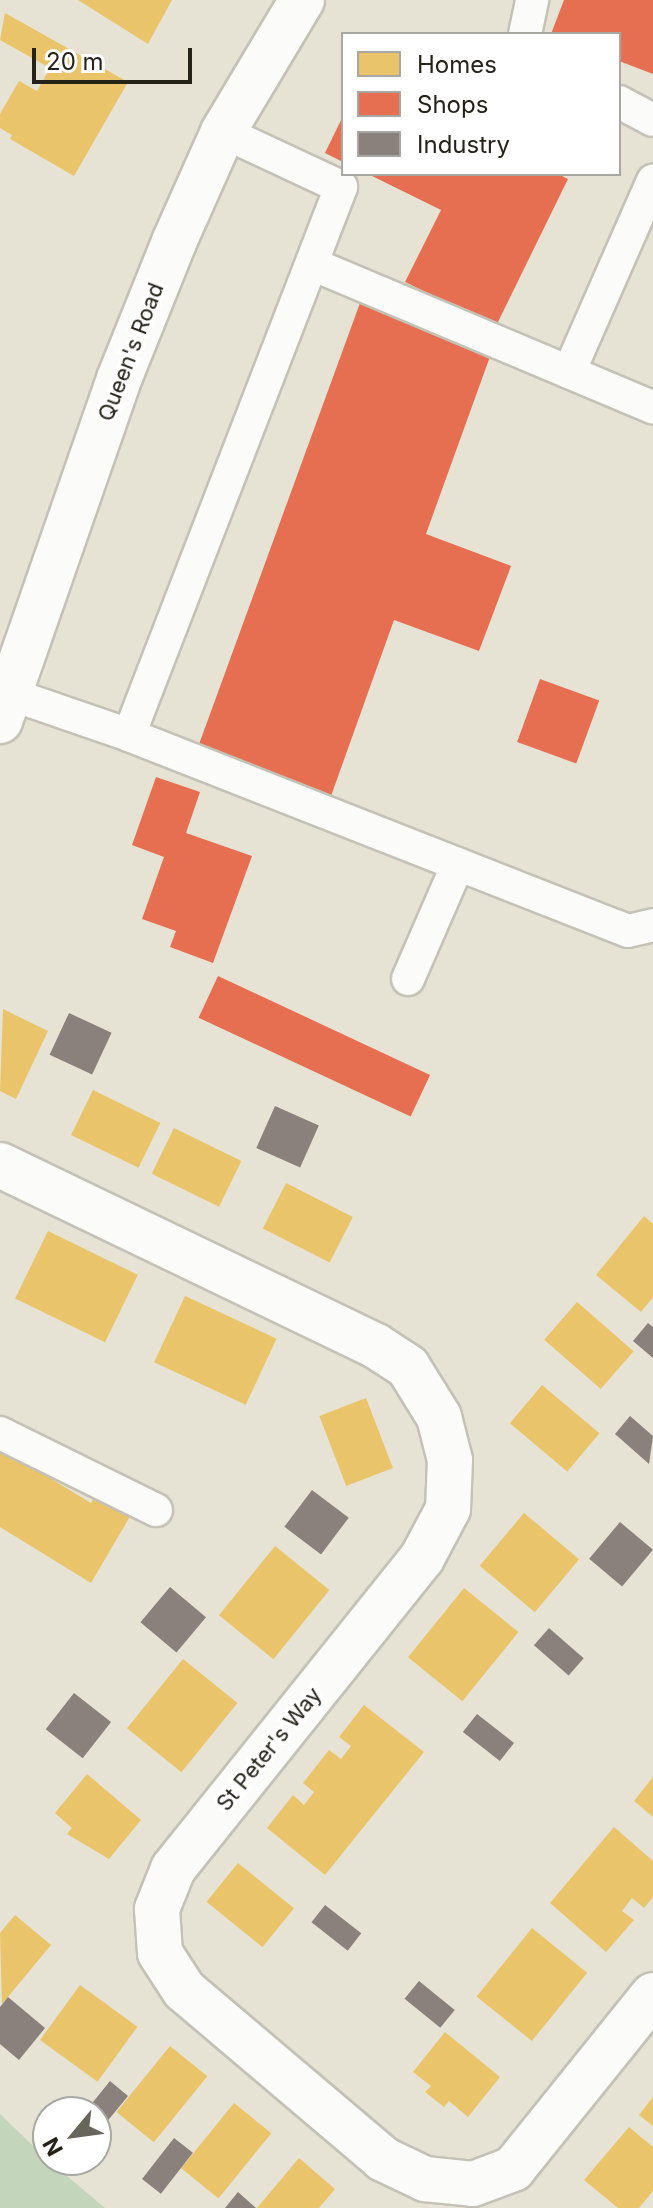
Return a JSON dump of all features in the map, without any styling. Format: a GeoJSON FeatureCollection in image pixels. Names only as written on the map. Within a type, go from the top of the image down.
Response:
{"type":"FeatureCollection","features":[{"type":"Feature","properties":{"kind":"street","name":"Queen's Road"},"geometry":{"type":"LineString","coordinates":[[5,707],[119,379],[223,132],[302,0]]}},
{"type":"Feature","properties":{"kind":"street","name":"St Peter's Way"},"geometry":{"type":"LineString","coordinates":[[0,1165],[408,1367],[439,1417],[450,1460],[448,1509],[422,1558],[173,1869],[157,1909],[160,1953],[184,1990],[383,2159],[425,2179],[473,2184],[513,2169],[653,1995]]}},
{"type":"Feature","properties":{"kind":"lane"},"geometry":{"type":"LineString","coordinates":[[525,32],[532,0]]}},
{"type":"Feature","properties":{"kind":"lane"},"geometry":{"type":"LineString","coordinates":[[621,103],[653,120]]}},
{"type":"Feature","properties":{"kind":"lane"},"geometry":{"type":"LineString","coordinates":[[129,735],[341,187],[223,132]]}},
{"type":"Feature","properties":{"kind":"lane"},"geometry":{"type":"LineString","coordinates":[[569,372],[653,181]]}},
{"type":"Feature","properties":{"kind":"lane"},"geometry":{"type":"LineString","coordinates":[[312,264],[653,407]]}},
{"type":"Feature","properties":{"kind":"lane"},"geometry":{"type":"LineString","coordinates":[[5,707],[129,735],[628,931],[653,925]]}},
{"type":"Feature","properties":{"kind":"lane"},"geometry":{"type":"LineString","coordinates":[[408,979],[458,864]]}},
{"type":"Feature","properties":{"kind":"lane"},"geometry":{"type":"LineString","coordinates":[[0,1433],[156,1510]]}},
{"type":"Feature","properties":{"kind":"green space"},"geometry":{"type":"Polygon","coordinates":[[[0,2114],[32,2145],[32,2176],[67,2176],[105,2208],[0,2208],[0,2114]]]}},
{"type":"Feature","properties":{"kind":"building: Homes"},"geometry":{"type":"Polygon","coordinates":[[[78,0],[172,0],[148,44],[78,0]]]}},
{"type":"Feature","properties":{"kind":"building: Homes"},"geometry":{"type":"Polygon","coordinates":[[[5,13],[128,82],[74,176],[10,139],[12,135],[0,128],[0,114],[19,81],[37,91],[50,68],[0,40],[5,13]]]}},
{"type":"Feature","properties":{"kind":"building: Homes"},"geometry":{"type":"Polygon","coordinates":[[[3,1009],[48,1031],[16,1099],[0,1091],[3,1009]]]}},
{"type":"Feature","properties":{"kind":"building: Homes"},"geometry":{"type":"Polygon","coordinates":[[[93,1090],[160,1123],[138,1168],[71,1135],[93,1090]]]}},
{"type":"Feature","properties":{"kind":"building: Homes"},"geometry":{"type":"Polygon","coordinates":[[[174,1128],[241,1161],[219,1207],[152,1174],[174,1128]]]}},
{"type":"Feature","properties":{"kind":"building: Homes"},"geometry":{"type":"Polygon","coordinates":[[[286,1183],[353,1217],[330,1262],[263,1228],[286,1183]]]}},
{"type":"Feature","properties":{"kind":"building: Homes"},"geometry":{"type":"Polygon","coordinates":[[[644,1216],[653,1224],[653,1297],[641,1312],[596,1275],[644,1216]]]}},
{"type":"Feature","properties":{"kind":"building: Homes"},"geometry":{"type":"Polygon","coordinates":[[[48,1231],[138,1275],[105,1342],[15,1298],[48,1231]]]}},
{"type":"Feature","properties":{"kind":"building: Homes"},"geometry":{"type":"Polygon","coordinates":[[[185,1296],[277,1339],[246,1405],[154,1362],[185,1296]]]}},
{"type":"Feature","properties":{"kind":"building: Homes"},"geometry":{"type":"Polygon","coordinates":[[[577,1302],[634,1351],[601,1389],[544,1340],[577,1302]]]}},
{"type":"Feature","properties":{"kind":"building: Homes"},"geometry":{"type":"Polygon","coordinates":[[[542,1385],[599,1433],[567,1472],[510,1423],[542,1385]]]}},
{"type":"Feature","properties":{"kind":"building: Homes"},"geometry":{"type":"Polygon","coordinates":[[[366,1398],[393,1468],[346,1486],[319,1416],[366,1398]]]}},
{"type":"Feature","properties":{"kind":"building: Homes"},"geometry":{"type":"Polygon","coordinates":[[[0,1448],[91,1503],[98,1492],[132,1513],[91,1583],[0,1527],[0,1448]]]}},
{"type":"Feature","properties":{"kind":"building: Homes"},"geometry":{"type":"Polygon","coordinates":[[[524,1513],[579,1559],[535,1612],[480,1566],[524,1513]]]}},
{"type":"Feature","properties":{"kind":"building: Homes"},"geometry":{"type":"Polygon","coordinates":[[[275,1546],[329,1590],[273,1659],[219,1615],[275,1546]]]}},
{"type":"Feature","properties":{"kind":"building: Homes"},"geometry":{"type":"Polygon","coordinates":[[[464,1588],[518,1632],[462,1701],[408,1657],[464,1588]]]}},
{"type":"Feature","properties":{"kind":"building: Homes"},"geometry":{"type":"Polygon","coordinates":[[[183,1659],[237,1703],[181,1772],[127,1728],[183,1659]]]}},
{"type":"Feature","properties":{"kind":"building: Homes"},"geometry":{"type":"Polygon","coordinates":[[[364,1705],[424,1752],[325,1875],[267,1828],[293,1795],[304,1805],[314,1792],[303,1783],[329,1750],[341,1759],[351,1746],[339,1737],[364,1705]]]}},
{"type":"Feature","properties":{"kind":"building: Homes"},"geometry":{"type":"Polygon","coordinates":[[[87,1774],[141,1820],[109,1859],[67,1834],[72,1828],[55,1813],[87,1774]]]}},
{"type":"Feature","properties":{"kind":"building: Homes"},"geometry":{"type":"Polygon","coordinates":[[[653,1777],[653,1817],[634,1801],[653,1777]]]}},
{"type":"Feature","properties":{"kind":"building: Homes"},"geometry":{"type":"Polygon","coordinates":[[[614,1827],[653,1861],[653,1897],[644,1908],[632,1898],[622,1911],[634,1920],[606,1952],[550,1903],[614,1827]]]}},
{"type":"Feature","properties":{"kind":"building: Homes"},"geometry":{"type":"Polygon","coordinates":[[[238,1863],[294,1908],[262,1947],[207,1902],[238,1863]]]}},
{"type":"Feature","properties":{"kind":"building: Homes"},"geometry":{"type":"Polygon","coordinates":[[[15,1915],[51,1945],[2,2004],[0,1933],[15,1915]]]}},
{"type":"Feature","properties":{"kind":"building: Homes"},"geometry":{"type":"Polygon","coordinates":[[[532,1928],[587,1973],[532,2041],[477,1996],[532,1928]]]}},
{"type":"Feature","properties":{"kind":"building: Homes"},"geometry":{"type":"Polygon","coordinates":[[[80,1985],[137,2027],[97,2082],[40,2040],[80,1985]]]}},
{"type":"Feature","properties":{"kind":"building: Homes"},"geometry":{"type":"Polygon","coordinates":[[[445,2032],[500,2077],[468,2117],[449,2101],[444,2107],[425,2092],[431,2086],[413,2072],[445,2032]]]}},
{"type":"Feature","properties":{"kind":"building: Homes"},"geometry":{"type":"Polygon","coordinates":[[[170,2046],[207,2076],[154,2142],[117,2112],[170,2046]]]}},
{"type":"Feature","properties":{"kind":"building: Homes"},"geometry":{"type":"Polygon","coordinates":[[[653,2097],[653,2126],[639,2115],[653,2097]]]}},
{"type":"Feature","properties":{"kind":"building: Homes"},"geometry":{"type":"Polygon","coordinates":[[[234,2103],[271,2133],[218,2198],[181,2168],[234,2103]]]}},
{"type":"Feature","properties":{"kind":"building: Homes"},"geometry":{"type":"Polygon","coordinates":[[[629,2127],[653,2147],[653,2191],[639,2208],[618,2208],[584,2180],[629,2127]]]}},
{"type":"Feature","properties":{"kind":"building: Homes"},"geometry":{"type":"Polygon","coordinates":[[[299,2158],[335,2189],[319,2208],[257,2208],[299,2158]]]}},
{"type":"Feature","properties":{"kind":"building: Shops"},"geometry":{"type":"Polygon","coordinates":[[[564,0],[653,0],[653,74],[621,62],[621,32],[552,32],[564,0]]]}},
{"type":"Feature","properties":{"kind":"building: Shops"},"geometry":{"type":"Polygon","coordinates":[[[341,120],[341,161],[325,153],[341,120]]]}},
{"type":"Feature","properties":{"kind":"building: Shops"},"geometry":{"type":"Polygon","coordinates":[[[372,176],[562,176],[568,179],[496,326],[405,282],[441,210],[372,176]]]}},
{"type":"Feature","properties":{"kind":"building: Shops"},"geometry":{"type":"Polygon","coordinates":[[[360,303],[492,351],[426,534],[511,566],[479,651],[394,620],[331,796],[198,747],[360,303]]]}},
{"type":"Feature","properties":{"kind":"building: Shops"},"geometry":{"type":"Polygon","coordinates":[[[540,679],[599,701],[576,764],[517,742],[540,679]]]}},
{"type":"Feature","properties":{"kind":"building: Shops"},"geometry":{"type":"Polygon","coordinates":[[[156,777],[200,792],[186,833],[252,856],[213,963],[170,947],[176,931],[142,919],[164,857],[132,845],[156,777]]]}},
{"type":"Feature","properties":{"kind":"building: Shops"},"geometry":{"type":"Polygon","coordinates":[[[218,976],[430,1075],[411,1117],[199,1018],[218,976]]]}},
{"type":"Feature","properties":{"kind":"building: Industry"},"geometry":{"type":"Polygon","coordinates":[[[69,1013],[112,1033],[92,1075],[50,1055],[69,1013]]]}},
{"type":"Feature","properties":{"kind":"building: Industry"},"geometry":{"type":"Polygon","coordinates":[[[275,1106],[319,1126],[300,1168],[256,1148],[275,1106]]]}},
{"type":"Feature","properties":{"kind":"building: Industry"},"geometry":{"type":"Polygon","coordinates":[[[648,1323],[653,1327],[653,1358],[633,1341],[648,1323]]]}},
{"type":"Feature","properties":{"kind":"building: Industry"},"geometry":{"type":"Polygon","coordinates":[[[630,1416],[653,1436],[649,1464],[615,1434],[630,1416]]]}},
{"type":"Feature","properties":{"kind":"building: Industry"},"geometry":{"type":"Polygon","coordinates":[[[312,1490],[349,1518],[321,1554],[284,1527],[312,1490]]]}},
{"type":"Feature","properties":{"kind":"building: Industry"},"geometry":{"type":"Polygon","coordinates":[[[620,1522],[653,1550],[622,1586],[589,1559],[620,1522]]]}},
{"type":"Feature","properties":{"kind":"building: Industry"},"geometry":{"type":"Polygon","coordinates":[[[170,1587],[206,1617],[176,1652],[140,1622],[170,1587]]]}},
{"type":"Feature","properties":{"kind":"building: Industry"},"geometry":{"type":"Polygon","coordinates":[[[549,1628],[584,1658],[569,1676],[534,1645],[549,1628]]]}},
{"type":"Feature","properties":{"kind":"building: Industry"},"geometry":{"type":"Polygon","coordinates":[[[74,1693],[111,1722],[83,1758],[46,1729],[74,1693]]]}},
{"type":"Feature","properties":{"kind":"building: Industry"},"geometry":{"type":"Polygon","coordinates":[[[477,1714],[514,1743],[500,1761],[463,1732],[477,1714]]]}},
{"type":"Feature","properties":{"kind":"building: Industry"},"geometry":{"type":"Polygon","coordinates":[[[325,1905],[361,1933],[348,1951],[311,1922],[325,1905]]]}},
{"type":"Feature","properties":{"kind":"building: Industry"},"geometry":{"type":"Polygon","coordinates":[[[419,1981],[455,2010],[440,2028],[405,1999],[419,1981]]]}},
{"type":"Feature","properties":{"kind":"building: Industry"},"geometry":{"type":"Polygon","coordinates":[[[8,1997],[45,2028],[19,2060],[0,2044],[0,2007],[8,1997]]]}},
{"type":"Feature","properties":{"kind":"building: Industry"},"geometry":{"type":"Polygon","coordinates":[[[110,2081],[128,2096],[112,2116],[112,2096],[98,2096],[110,2081]]]}},
{"type":"Feature","properties":{"kind":"building: Industry"},"geometry":{"type":"Polygon","coordinates":[[[174,2138],[193,2153],[161,2194],[142,2179],[174,2138]]]}},
{"type":"Feature","properties":{"kind":"building: Industry"},"geometry":{"type":"Polygon","coordinates":[[[238,2192],[256,2208],[225,2208],[238,2192]]]}}]}
